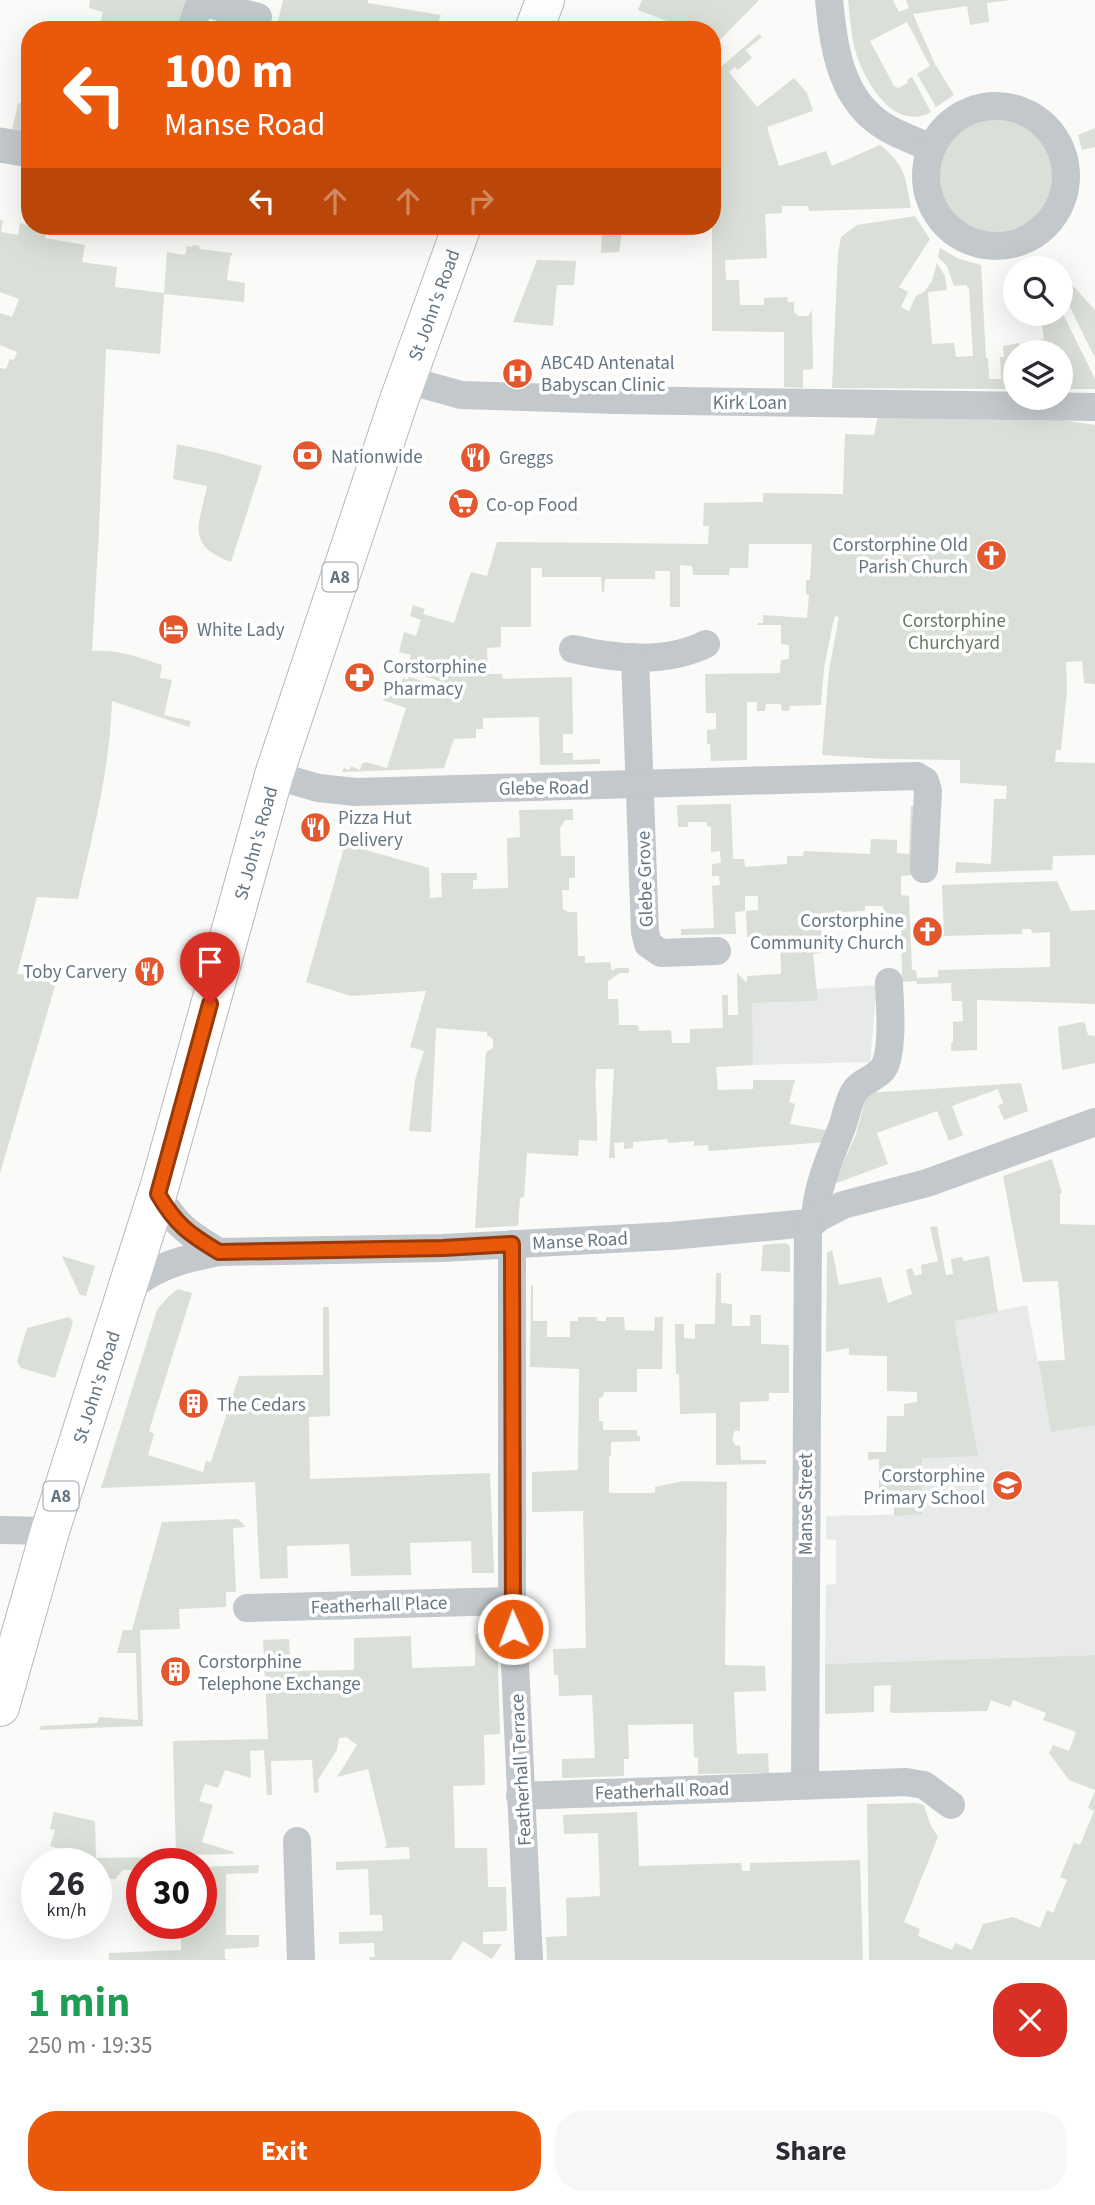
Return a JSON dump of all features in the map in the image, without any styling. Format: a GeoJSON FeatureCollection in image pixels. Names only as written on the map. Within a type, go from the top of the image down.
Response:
{"type":"FeatureCollection","features":[{"type":"Feature","properties":{"kind":"main road"},"geometry":{"type":"LineString","coordinates":[[537,21],[545,0]]}},
{"type":"Feature","properties":{"kind":"main road","name":"St John's Road"},"geometry":{"type":"LineString","coordinates":[[0,1707],[50,1531],[158,1194],[274,775],[459,235]]}},
{"type":"Feature","properties":{"kind":"street"},"geometry":{"type":"LineString","coordinates":[[829,0],[834,48],[839,67],[856,100],[868,114],[887,128],[932,148]]}},
{"type":"Feature","properties":{"kind":"street"},"geometry":{"type":"LineString","coordinates":[[194,21],[200,2],[258,17]]}},
{"type":"Feature","properties":{"kind":"street"},"geometry":{"type":"LineString","coordinates":[[997,106],[1017,109],[1043,125],[1060,149],[1065,169],[1065,190],[1058,209],[1046,226],[1030,238],[1012,245],[993,247],[973,243],[956,234],[942,221],[932,205],[926,167],[932,148],[943,131],[958,117],[976,109],[997,106]]}},
{"type":"Feature","properties":{"kind":"street"},"geometry":{"type":"LineString","coordinates":[[0,145],[21,148]]}},
{"type":"Feature","properties":{"kind":"street","name":"Kirk Loan"},"geometry":{"type":"LineString","coordinates":[[407,380],[461,395],[643,401],[1095,407]]}},
{"type":"Feature","properties":{"kind":"street"},"geometry":{"type":"LineString","coordinates":[[573,649],[598,655],[664,656],[692,651],[706,644]]}},
{"type":"Feature","properties":{"kind":"street","name":"Glebe Grove"},"geometry":{"type":"LineString","coordinates":[[635,657],[645,932],[649,944],[661,953],[718,951]]}},
{"type":"Feature","properties":{"kind":"street","name":"Glebe Road"},"geometry":{"type":"LineString","coordinates":[[274,775],[318,788],[356,792],[917,776],[925,781],[928,790],[925,869]]}},
{"type":"Feature","properties":{"kind":"street"},"geometry":{"type":"LineString","coordinates":[[812,1222],[821,1180],[853,1093],[865,1081],[879,1074],[885,1065],[890,1026],[890,982]]}},
{"type":"Feature","properties":{"kind":"street","name":"Manse Road"},"geometry":{"type":"LineString","coordinates":[[129,1288],[143,1276],[162,1266],[219,1252],[443,1248],[670,1236],[812,1222],[844,1205],[927,1182],[1095,1122]]}},
{"type":"Feature","properties":{"kind":"street"},"geometry":{"type":"LineString","coordinates":[[158,1194],[170,1214],[187,1233],[219,1252]]}},
{"type":"Feature","properties":{"kind":"street","name":"Manse Street"},"geometry":{"type":"LineString","coordinates":[[804,1785],[812,1222]]}},
{"type":"Feature","properties":{"kind":"street","name":"Featherhall Terrace"},"geometry":{"type":"LineString","coordinates":[[512,1244],[512,1601],[529,1960]]}},
{"type":"Feature","properties":{"kind":"street"},"geometry":{"type":"LineString","coordinates":[[0,1530],[50,1531]]}},
{"type":"Feature","properties":{"kind":"street","name":"Featherhall Place"},"geometry":{"type":"LineString","coordinates":[[247,1608],[512,1601]]}},
{"type":"Feature","properties":{"kind":"street","name":"Featherhall Road"},"geometry":{"type":"LineString","coordinates":[[520,1796],[915,1783],[924,1785],[951,1805]]}},
{"type":"Feature","properties":{"kind":"street"},"geometry":{"type":"LineString","coordinates":[[298,1841],[301,1960]]}},
{"type":"Feature","properties":{"kind":"shaded area"},"geometry":{"type":"Polygon","coordinates":[[[877,985],[870,1062],[753,1065],[751,1003],[817,1001],[817,989],[877,985]]]}},
{"type":"Feature","properties":{"kind":"shaded area","name":"Corstorphine Primary School"},"geometry":{"type":"Polygon","coordinates":[[[1027,1305],[1051,1431],[1095,1425],[1095,1655],[825,1664],[826,1585],[836,1584],[836,1540],[826,1539],[826,1516],[922,1514],[922,1458],[954,1320],[1027,1305]]]}},
{"type":"Feature","properties":{"kind":"green space"},"geometry":{"type":"Polygon","coordinates":[[[90,0],[190,0],[185,21],[101,21],[103,12],[89,8],[90,0]]]}},
{"type":"Feature","properties":{"kind":"green space"},"geometry":{"type":"Polygon","coordinates":[[[283,0],[368,0],[368,3],[441,15],[439,21],[278,21],[283,0]]]}},
{"type":"Feature","properties":{"kind":"green space"},"geometry":{"type":"Polygon","coordinates":[[[642,0],[759,0],[721,39],[721,21],[667,21],[638,10],[642,0]]]}},
{"type":"Feature","properties":{"kind":"green space"},"geometry":{"type":"Polygon","coordinates":[[[848,0],[893,0],[899,12],[909,8],[906,0],[1012,0],[987,3],[989,22],[970,25],[967,6],[913,14],[935,64],[954,95],[936,107],[917,74],[930,66],[907,22],[870,41],[894,86],[898,88],[908,83],[907,80],[912,77],[931,112],[917,117],[893,110],[882,100],[865,75],[855,50],[848,0]]]}},
{"type":"Feature","properties":{"kind":"green space"},"geometry":{"type":"Polygon","coordinates":[[[759,34],[762,37],[746,50],[752,58],[738,70],[735,67],[729,72],[757,107],[794,78],[807,93],[813,111],[767,127],[779,166],[826,151],[832,166],[880,145],[895,159],[903,172],[911,208],[809,211],[808,206],[782,206],[782,213],[765,214],[767,258],[725,260],[726,280],[739,280],[740,305],[764,305],[764,298],[787,297],[788,302],[794,302],[794,312],[799,316],[808,316],[812,310],[813,369],[803,370],[803,388],[784,387],[784,332],[712,331],[712,235],[721,235],[721,67],[759,34]]]}},
{"type":"Feature","properties":{"kind":"green space"},"geometry":{"type":"Polygon","coordinates":[[[18,103],[21,104],[21,133],[12,131],[18,103]]]}},
{"type":"Feature","properties":{"kind":"green space"},"geometry":{"type":"Polygon","coordinates":[[[996,115],[1019,120],[1038,133],[1051,152],[1056,175],[1051,198],[1038,217],[1019,230],[996,235],[973,230],[954,217],[941,198],[936,175],[941,152],[954,133],[973,120],[996,115]]]}},
{"type":"Feature","properties":{"kind":"green space"},"geometry":{"type":"Polygon","coordinates":[[[1095,128],[1095,147],[1082,150],[1078,135],[1095,128]]]}},
{"type":"Feature","properties":{"kind":"green space"},"geometry":{"type":"Polygon","coordinates":[[[915,216],[930,239],[899,287],[908,292],[901,307],[909,311],[916,296],[924,292],[932,281],[937,263],[945,276],[947,290],[928,292],[932,344],[954,343],[956,357],[973,356],[969,289],[966,285],[954,286],[947,266],[938,257],[940,248],[959,259],[981,265],[989,379],[1001,379],[1000,357],[1003,357],[1003,389],[832,388],[838,254],[841,237],[857,225],[915,216]]]}},
{"type":"Feature","properties":{"kind":"green space"},"geometry":{"type":"Polygon","coordinates":[[[0,220],[3,220],[1,232],[18,235],[20,223],[21,235],[46,235],[45,238],[85,245],[82,262],[117,267],[115,287],[164,293],[167,252],[185,255],[187,246],[193,245],[199,246],[199,249],[233,253],[227,280],[245,283],[244,302],[164,294],[160,354],[106,349],[92,651],[119,652],[162,665],[160,678],[172,680],[164,715],[191,721],[189,727],[112,701],[104,776],[78,899],[37,897],[17,974],[58,976],[0,1173],[0,368],[6,369],[17,352],[0,345],[0,313],[12,317],[19,299],[0,292],[0,220]]]}},
{"type":"Feature","properties":{"kind":"green space"},"geometry":{"type":"Polygon","coordinates":[[[602,235],[622,235],[619,252],[601,253],[602,235]]]}},
{"type":"Feature","properties":{"kind":"green space"},"geometry":{"type":"Polygon","coordinates":[[[537,260],[576,261],[574,285],[557,285],[553,326],[513,322],[537,260]]]}},
{"type":"Feature","properties":{"kind":"green space"},"geometry":{"type":"Polygon","coordinates":[[[1073,286],[1095,310],[1095,358],[1073,313],[1073,286]]]}},
{"type":"Feature","properties":{"kind":"green space"},"geometry":{"type":"Polygon","coordinates":[[[1042,326],[1069,326],[1095,379],[1095,389],[1073,389],[1073,340],[1038,340],[1044,339],[1042,326]]]}},
{"type":"Feature","properties":{"kind":"green space","name":"Corstorphine Churchyard"},"geometry":{"type":"Polygon","coordinates":[[[878,416],[1044,417],[1095,425],[1095,684],[1084,683],[1082,661],[1066,662],[1067,690],[1061,750],[1056,750],[1055,762],[1095,763],[1095,855],[1053,856],[1052,870],[955,873],[956,862],[991,864],[994,799],[1006,799],[1007,786],[960,783],[960,760],[822,755],[829,670],[839,617],[835,616],[824,668],[821,705],[790,706],[789,711],[782,711],[781,704],[766,704],[765,711],[757,711],[757,702],[747,702],[747,760],[711,761],[707,730],[716,729],[716,713],[706,713],[705,674],[780,673],[781,660],[789,659],[789,645],[781,644],[781,625],[757,625],[763,623],[763,615],[807,618],[809,595],[806,594],[806,580],[810,580],[812,544],[749,544],[748,568],[730,568],[729,575],[693,575],[692,566],[680,565],[680,607],[670,607],[670,571],[655,571],[655,579],[605,579],[602,592],[601,577],[542,577],[542,568],[531,568],[531,627],[501,627],[501,647],[487,648],[488,674],[502,674],[503,679],[572,677],[573,734],[563,734],[563,753],[573,753],[573,760],[600,759],[600,764],[540,765],[539,717],[483,718],[483,729],[476,729],[476,738],[454,739],[444,768],[342,772],[344,768],[349,770],[351,766],[360,770],[366,762],[387,768],[406,708],[383,700],[385,694],[397,698],[403,678],[407,680],[409,677],[440,686],[442,682],[406,670],[411,655],[399,652],[404,632],[416,636],[421,620],[410,616],[413,605],[425,609],[423,614],[454,623],[471,572],[487,576],[497,542],[708,544],[709,526],[703,526],[704,503],[763,502],[763,493],[843,494],[845,434],[874,435],[878,416]]]}},
{"type":"Feature","properties":{"kind":"green space"},"geometry":{"type":"Polygon","coordinates":[[[177,444],[262,466],[231,562],[206,548],[201,540],[199,522],[207,486],[173,479],[177,444]]]}},
{"type":"Feature","properties":{"kind":"green space"},"geometry":{"type":"Polygon","coordinates":[[[731,804],[733,859],[744,859],[745,867],[787,864],[787,856],[803,856],[804,851],[870,854],[871,839],[897,840],[897,853],[909,854],[911,806],[915,806],[912,875],[901,876],[901,895],[909,896],[912,970],[916,970],[917,978],[938,977],[938,970],[1050,967],[1050,932],[1032,933],[1031,929],[1022,929],[1022,934],[944,936],[942,885],[1057,881],[1071,911],[1095,910],[1095,1004],[977,1000],[977,1050],[951,1051],[953,1022],[963,1021],[962,1001],[952,1001],[951,983],[902,982],[901,914],[884,915],[883,906],[865,906],[865,911],[821,913],[822,953],[813,954],[818,1001],[752,1003],[753,1065],[716,1067],[718,1090],[753,1089],[753,1080],[795,1080],[789,1102],[795,1104],[790,1124],[831,1131],[826,1142],[709,1151],[708,1145],[694,1146],[694,1141],[668,1143],[667,1139],[633,1142],[633,1148],[624,1149],[624,1142],[614,1143],[615,1158],[609,1158],[614,1069],[596,1069],[597,1141],[579,1140],[578,1156],[527,1153],[524,1197],[520,1198],[518,1226],[475,1228],[486,1052],[493,1048],[493,1039],[487,1032],[436,1028],[431,1132],[409,1131],[415,1080],[424,1051],[410,1047],[426,991],[351,996],[306,982],[345,844],[429,868],[430,898],[442,897],[441,873],[477,873],[477,880],[473,880],[473,889],[508,888],[507,838],[520,837],[519,810],[573,809],[573,820],[565,820],[560,828],[561,856],[575,856],[575,878],[569,878],[569,890],[562,890],[563,909],[577,912],[578,956],[585,956],[585,963],[610,962],[612,971],[616,968],[629,968],[629,973],[620,973],[608,981],[608,999],[618,999],[619,1025],[638,1025],[639,1031],[671,1030],[672,1043],[690,1043],[690,1029],[723,1028],[722,995],[728,995],[728,1015],[738,1015],[737,973],[747,983],[747,976],[781,974],[780,937],[747,937],[746,911],[758,910],[758,896],[745,896],[745,911],[735,912],[736,934],[681,935],[681,929],[714,928],[712,886],[720,885],[719,876],[712,876],[712,864],[721,863],[720,851],[711,852],[711,827],[707,826],[707,822],[688,822],[688,827],[678,827],[677,805],[731,804]]]}},
{"type":"Feature","properties":{"kind":"green space"},"geometry":{"type":"Polygon","coordinates":[[[1085,1023],[1088,1035],[1095,1036],[1095,1063],[1062,1070],[1058,1027],[1085,1023]]]}},
{"type":"Feature","properties":{"kind":"green space"},"geometry":{"type":"Polygon","coordinates":[[[1021,1083],[1028,1111],[1004,1120],[998,1106],[1003,1103],[998,1089],[952,1106],[963,1135],[949,1141],[937,1111],[877,1133],[888,1164],[834,1184],[856,1134],[867,1093],[1021,1083]]]}},
{"type":"Feature","properties":{"kind":"green space"},"geometry":{"type":"Polygon","coordinates":[[[1052,1159],[1062,1193],[1060,1224],[1095,1225],[1095,1425],[1051,1432],[1038,1361],[1065,1360],[1058,1281],[1023,1282],[1003,1176],[1052,1159]]]}},
{"type":"Feature","properties":{"kind":"green space"},"geometry":{"type":"Polygon","coordinates":[[[937,1226],[946,1275],[953,1274],[951,1259],[962,1257],[964,1261],[989,1256],[998,1312],[954,1321],[978,1456],[922,1458],[922,1514],[894,1516],[894,1497],[879,1497],[879,1459],[868,1460],[868,1452],[886,1452],[887,1416],[904,1416],[904,1404],[917,1402],[917,1392],[887,1391],[887,1356],[849,1355],[849,1348],[826,1352],[827,1253],[832,1250],[839,1285],[881,1277],[888,1303],[912,1294],[906,1270],[912,1268],[915,1276],[922,1274],[921,1265],[938,1261],[930,1227],[937,1226]]]}},
{"type":"Feature","properties":{"kind":"green space"},"geometry":{"type":"Polygon","coordinates":[[[785,1243],[790,1246],[790,1272],[761,1271],[763,1245],[785,1243]]]}},
{"type":"Feature","properties":{"kind":"green space"},"geometry":{"type":"Polygon","coordinates":[[[62,1256],[95,1266],[86,1296],[80,1295],[62,1256]]]}},
{"type":"Feature","properties":{"kind":"green space"},"geometry":{"type":"Polygon","coordinates":[[[716,1273],[721,1273],[721,1303],[732,1304],[732,1326],[750,1326],[750,1315],[761,1315],[761,1344],[789,1345],[789,1393],[769,1393],[769,1401],[740,1402],[740,1431],[735,1431],[733,1436],[735,1445],[740,1446],[741,1460],[766,1460],[766,1464],[716,1465],[716,1413],[680,1414],[675,1324],[684,1324],[684,1338],[695,1339],[695,1324],[715,1324],[716,1273]]]}},
{"type":"Feature","properties":{"kind":"green space"},"geometry":{"type":"Polygon","coordinates":[[[531,1285],[533,1321],[547,1321],[547,1337],[570,1337],[570,1321],[578,1321],[578,1317],[597,1317],[597,1321],[606,1321],[606,1317],[624,1317],[625,1330],[654,1331],[655,1317],[663,1317],[662,1369],[637,1369],[637,1392],[604,1392],[603,1397],[599,1398],[599,1421],[603,1421],[603,1430],[637,1430],[637,1436],[640,1436],[640,1441],[611,1442],[609,1493],[655,1493],[655,1487],[683,1481],[727,1482],[725,1665],[765,1666],[766,1691],[734,1692],[737,1754],[768,1753],[769,1773],[698,1774],[698,1758],[694,1757],[693,1724],[628,1725],[629,1759],[624,1759],[624,1776],[562,1778],[562,1759],[595,1758],[592,1695],[559,1696],[558,1675],[554,1675],[553,1649],[586,1648],[583,1511],[532,1512],[532,1472],[578,1470],[579,1369],[530,1367],[531,1285]]]}},
{"type":"Feature","properties":{"kind":"green space"},"geometry":{"type":"Polygon","coordinates":[[[178,1289],[192,1293],[149,1431],[154,1434],[148,1455],[203,1472],[206,1461],[211,1462],[239,1376],[323,1375],[323,1307],[329,1307],[330,1416],[309,1417],[310,1479],[490,1473],[494,1573],[472,1573],[471,1541],[410,1543],[411,1575],[351,1576],[349,1544],[287,1546],[288,1578],[260,1579],[255,1482],[101,1488],[157,1310],[178,1289]]]}},
{"type":"Feature","properties":{"kind":"green space"},"geometry":{"type":"Polygon","coordinates":[[[69,1317],[73,1322],[55,1378],[21,1368],[17,1361],[27,1328],[69,1317]]]}},
{"type":"Feature","properties":{"kind":"green space"},"geometry":{"type":"Polygon","coordinates":[[[238,1519],[246,1527],[233,1528],[236,1592],[226,1592],[226,1607],[179,1609],[180,1629],[140,1630],[143,1726],[39,1730],[41,1726],[97,1723],[99,1717],[138,1720],[136,1653],[117,1653],[123,1630],[132,1630],[162,1522],[238,1519]]]}},
{"type":"Feature","properties":{"kind":"green space"},"geometry":{"type":"Polygon","coordinates":[[[475,1634],[497,1634],[500,1734],[484,1735],[485,1785],[453,1786],[455,1848],[487,1848],[488,1887],[506,1887],[507,1931],[483,1932],[483,1944],[502,1944],[492,1959],[463,1941],[451,1960],[370,1960],[369,1957],[375,1957],[374,1943],[339,1944],[339,1932],[383,1931],[382,1915],[370,1915],[368,1869],[336,1870],[336,1862],[410,1859],[409,1847],[384,1848],[387,1846],[368,1769],[337,1777],[357,1745],[346,1737],[339,1738],[337,1750],[318,1780],[319,1792],[314,1793],[312,1760],[271,1761],[272,1795],[267,1795],[264,1750],[250,1751],[251,1778],[225,1770],[218,1788],[205,1784],[199,1801],[213,1805],[202,1842],[234,1852],[233,1854],[217,1854],[217,1848],[176,1848],[173,1741],[268,1739],[263,1640],[289,1639],[291,1671],[354,1670],[354,1638],[411,1636],[412,1668],[475,1666],[475,1634]]]}},
{"type":"Feature","properties":{"kind":"green space"},"geometry":{"type":"Polygon","coordinates":[[[1095,1655],[1095,1790],[1069,1780],[1049,1753],[1053,1745],[1069,1751],[1076,1732],[1043,1720],[1046,1713],[1013,1700],[1010,1707],[991,1700],[987,1711],[892,1713],[891,1685],[874,1686],[874,1712],[825,1714],[825,1664],[1095,1655]]]}},
{"type":"Feature","properties":{"kind":"green space"},"geometry":{"type":"Polygon","coordinates":[[[1095,1791],[1095,1960],[869,1960],[867,1804],[924,1805],[930,1824],[938,1837],[904,1922],[920,1929],[918,1936],[952,1950],[955,1943],[972,1950],[983,1924],[1013,1917],[1040,1928],[1047,1910],[1053,1913],[1067,1880],[1060,1877],[1074,1843],[1080,1845],[1094,1811],[1088,1808],[1095,1791]]]}},
{"type":"Feature","properties":{"kind":"green space"},"geometry":{"type":"Polygon","coordinates":[[[54,1812],[95,1821],[96,1848],[50,1846],[55,1830],[50,1829],[54,1812]]]}},
{"type":"Feature","properties":{"kind":"green space"},"geometry":{"type":"Polygon","coordinates":[[[637,1812],[639,1866],[741,1863],[742,1871],[750,1871],[750,1863],[860,1860],[863,1960],[547,1960],[546,1937],[567,1936],[566,1898],[600,1896],[598,1833],[564,1834],[563,1815],[637,1812]]]}},
{"type":"Feature","properties":{"kind":"green space"},"geometry":{"type":"Polygon","coordinates":[[[112,1858],[126,1858],[126,1870],[115,1879],[112,1879],[112,1858]]]}},
{"type":"Feature","properties":{"kind":"green space"},"geometry":{"type":"Polygon","coordinates":[[[259,1865],[258,1873],[226,1874],[226,1935],[259,1935],[259,1947],[225,1949],[225,1959],[230,1960],[109,1960],[109,1953],[181,1950],[181,1939],[217,1939],[217,1866],[259,1865]]]}},
{"type":"Feature","properties":{"kind":"place","name":"ABC4D Antenatal Babyscan Clinic"},"geometry":{"type":"Point","coordinates":[518,373]}},
{"type":"Feature","properties":{"kind":"place","name":"Nationwide"},"geometry":{"type":"Point","coordinates":[308,456]}},
{"type":"Feature","properties":{"kind":"place","name":"Greggs"},"geometry":{"type":"Point","coordinates":[476,457]}},
{"type":"Feature","properties":{"kind":"place","name":"Co-op Food"},"geometry":{"type":"Point","coordinates":[463,504]}},
{"type":"Feature","properties":{"kind":"place","name":"Corstorphine Old Parish Church"},"geometry":{"type":"Point","coordinates":[991,555]}},
{"type":"Feature","properties":{"kind":"place","name":"White Lady"},"geometry":{"type":"Point","coordinates":[174,629]}},
{"type":"Feature","properties":{"kind":"place","name":"Corstorphine Pharmacy"},"geometry":{"type":"Point","coordinates":[360,677]}},
{"type":"Feature","properties":{"kind":"place","name":"Pizza Hut Delivery"},"geometry":{"type":"Point","coordinates":[315,828]}},
{"type":"Feature","properties":{"kind":"place","name":"Corstorphine Community Church"},"geometry":{"type":"Point","coordinates":[927,931]}},
{"type":"Feature","properties":{"kind":"place","name":"Toby Carvery"},"geometry":{"type":"Point","coordinates":[150,971]}},
{"type":"Feature","properties":{"kind":"place","name":"The Cedars"},"geometry":{"type":"Point","coordinates":[194,1404]}},
{"type":"Feature","properties":{"kind":"place","name":"Corstorphine Primary School"},"geometry":{"type":"Point","coordinates":[1008,1486]}},
{"type":"Feature","properties":{"kind":"place","name":"Corstorphine Telephone Exchange"},"geometry":{"type":"Point","coordinates":[175,1672]}},
{"type":"Feature","properties":{"kind":"route"},"geometry":{"type":"LineString","coordinates":[[210,1004],[158,1194],[187,1233],[219,1252],[443,1248],[512,1244],[513,1629]]}}]}
